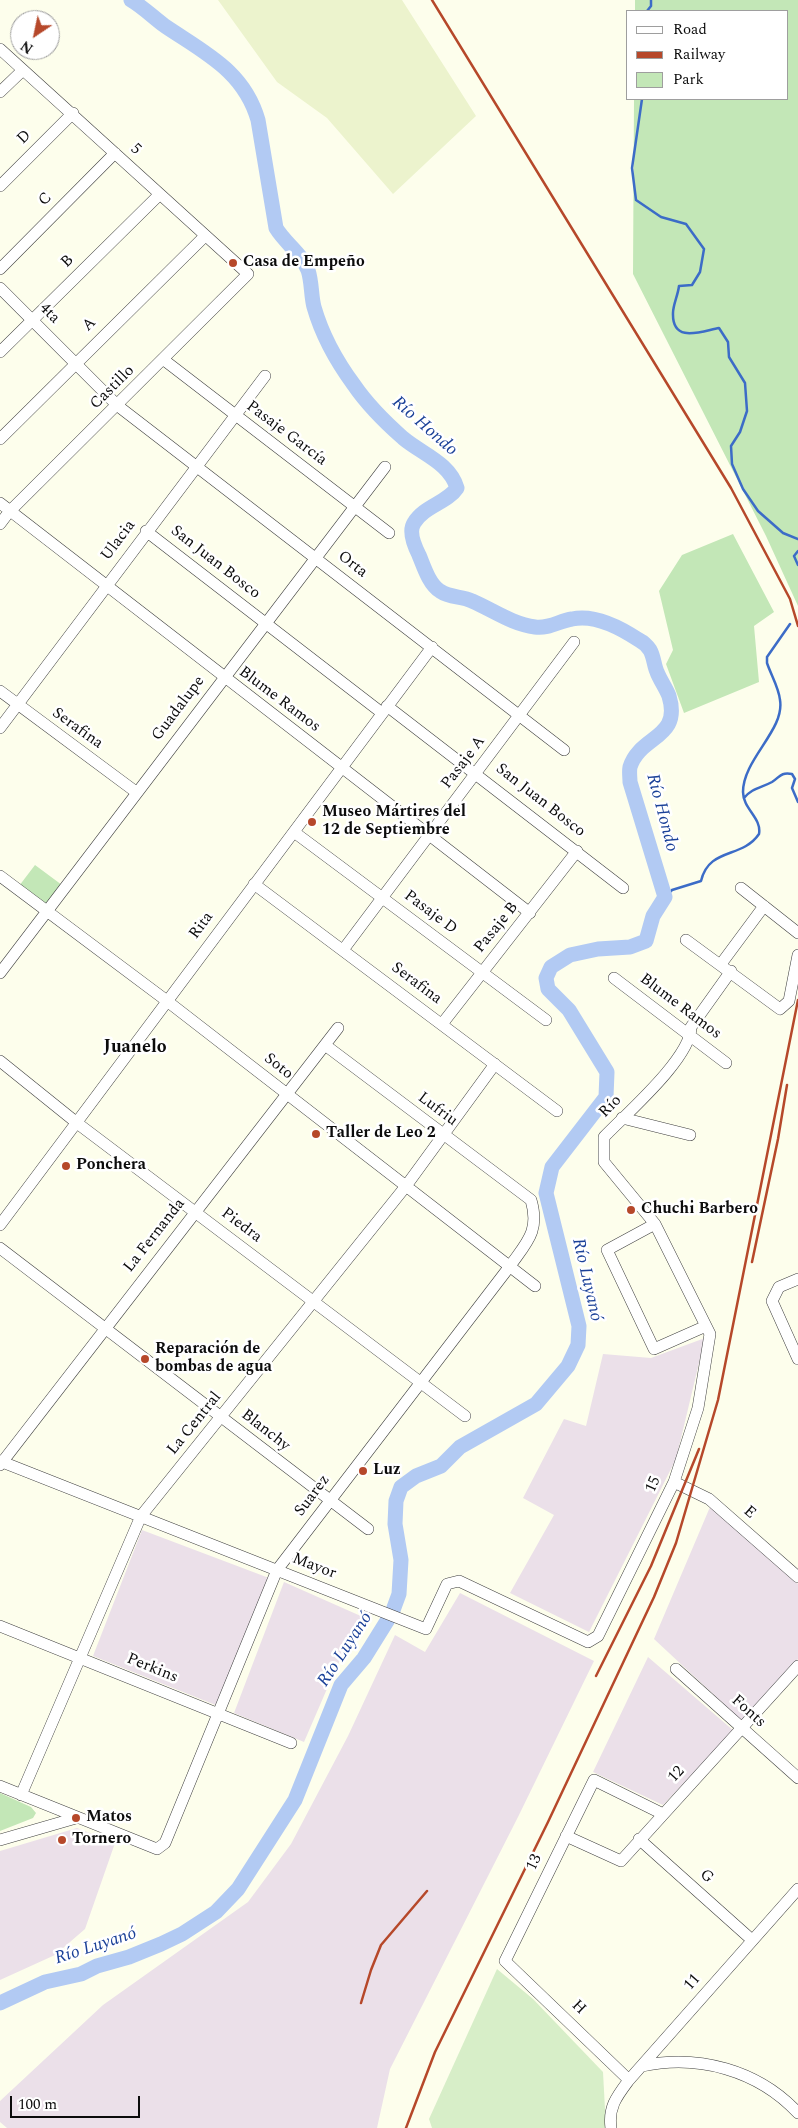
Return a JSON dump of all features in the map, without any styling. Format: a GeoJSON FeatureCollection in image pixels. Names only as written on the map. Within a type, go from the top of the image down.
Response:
{"type":"FeatureCollection","features":[{"type":"Feature","properties":{"kind":"street","name":"5"},"geometry":{"type":"LineString","coordinates":[[0,49],[248,274]]}},
{"type":"Feature","properties":{"kind":"street"},"geometry":{"type":"LineString","coordinates":[[0,92],[23,70]]}},
{"type":"Feature","properties":{"kind":"street","name":"D"},"geometry":{"type":"LineString","coordinates":[[0,186],[73,114]]}},
{"type":"Feature","properties":{"kind":"street","name":"C"},"geometry":{"type":"LineString","coordinates":[[0,269],[115,153]]}},
{"type":"Feature","properties":{"kind":"street","name":"B"},"geometry":{"type":"LineString","coordinates":[[0,352],[160,195]]}},
{"type":"Feature","properties":{"kind":"street","name":"A"},"geometry":{"type":"LineString","coordinates":[[0,439],[205,236]]}},
{"type":"Feature","properties":{"kind":"street","name":"Castillo"},"geometry":{"type":"LineString","coordinates":[[0,524],[9,512],[118,406],[248,274]]}},
{"type":"Feature","properties":{"kind":"street","name":"4ta"},"geometry":{"type":"LineString","coordinates":[[0,288],[118,406]]}},
{"type":"Feature","properties":{"kind":"street","name":"Pasaje García"},"geometry":{"type":"LineString","coordinates":[[164,360],[390,533]]}},
{"type":"Feature","properties":{"kind":"street","name":"Ulacia"},"geometry":{"type":"LineString","coordinates":[[0,728],[146,531],[266,376]]}},
{"type":"Feature","properties":{"kind":"street","name":"Orta"},"geometry":{"type":"LineString","coordinates":[[118,406],[520,714],[564,750]]}},
{"type":"Feature","properties":{"kind":"street","name":"Guadalupe"},"geometry":{"type":"LineString","coordinates":[[0,973],[265,622],[385,467]]}},
{"type":"Feature","properties":{"kind":"street","name":"Blume Ramos"},"geometry":{"type":"LineString","coordinates":[[0,503],[9,512],[530,913]]}},
{"type":"Feature","properties":{"kind":"street","name":"San Juan Bosco"},"geometry":{"type":"LineString","coordinates":[[146,531],[265,622],[384,709],[477,773],[623,888]]}},
{"type":"Feature","properties":{"kind":"street","name":"Pasaje A"},"geometry":{"type":"LineString","coordinates":[[343,950],[574,642]]}},
{"type":"Feature","properties":{"kind":"street","name":"Rita"},"geometry":{"type":"LineString","coordinates":[[0,1225],[432,647]]}},
{"type":"Feature","properties":{"kind":"street","name":"Serafina"},"geometry":{"type":"LineString","coordinates":[[0,691],[136,792]]}},
{"type":"Feature","properties":{"kind":"street","name":"Pasaje D"},"geometry":{"type":"LineString","coordinates":[[294,832],[546,1020]]}},
{"type":"Feature","properties":{"kind":"street","name":"Pasaje B"},"geometry":{"type":"LineString","coordinates":[[442,1024],[577,851]]}},
{"type":"Feature","properties":{"kind":"street","name":"Soto"},"geometry":{"type":"LineString","coordinates":[[0,876],[167,1001],[535,1286]]}},
{"type":"Feature","properties":{"kind":"street","name":"Serafina"},"geometry":{"type":"LineString","coordinates":[[254,884],[557,1111]]}},
{"type":"Feature","properties":{"kind":"street"},"geometry":{"type":"LineString","coordinates":[[741,888],[798,933]]}},
{"type":"Feature","properties":{"kind":"street"},"geometry":{"type":"LineString","coordinates":[[721,964],[764,906]]}},
{"type":"Feature","properties":{"kind":"street"},"geometry":{"type":"LineString","coordinates":[[686,940],[721,964],[780,1010],[789,1001],[798,955]]}},
{"type":"Feature","properties":{"kind":"street","name":"Río"},"geometry":{"type":"LineString","coordinates":[[706,1326],[655,1224],[604,1162],[604,1137],[665,1075],[691,1036],[691,1027],[731,972]]}},
{"type":"Feature","properties":{"kind":"street","name":"Blume Ramos"},"geometry":{"type":"LineString","coordinates":[[614,978],[726,1063]]}},
{"type":"Feature","properties":{"kind":"street","name":"La Fernanda"},"geometry":{"type":"LineString","coordinates":[[0,1462],[338,1028]]}},
{"type":"Feature","properties":{"kind":"street","name":"Lufriu"},"geometry":{"type":"LineString","coordinates":[[325,1045],[531,1200]]}},
{"type":"Feature","properties":{"kind":"street","name":"Piedra"},"geometry":{"type":"LineString","coordinates":[[0,1061],[78,1123],[464,1416]]}},
{"type":"Feature","properties":{"kind":"street","name":"La Central"},"geometry":{"type":"LineString","coordinates":[[21,1795],[141,1516],[406,1186],[495,1064]]}},
{"type":"Feature","properties":{"kind":"street"},"geometry":{"type":"LineString","coordinates":[[622,1118],[690,1135]]}},
{"type":"Feature","properties":{"kind":"street","name":"Suarez"},"geometry":{"type":"LineString","coordinates":[[76,1818],[157,1849],[165,1843],[277,1570],[422,1383],[528,1241],[535,1224],[531,1200]]}},
{"type":"Feature","properties":{"kind":"street"},"geometry":{"type":"LineString","coordinates":[[655,1224],[607,1250],[654,1348],[706,1326]]}},
{"type":"Feature","properties":{"kind":"street","name":"Blanchy"},"geometry":{"type":"LineString","coordinates":[[0,1248],[368,1529]]}},
{"type":"Feature","properties":{"kind":"street"},"geometry":{"type":"LineString","coordinates":[[798,1279],[779,1287],[772,1301],[798,1359]]}},
{"type":"Feature","properties":{"kind":"street","name":"15"},"geometry":{"type":"LineString","coordinates":[[588,1642],[598,1636],[674,1482],[698,1408],[710,1334],[706,1326]]}},
{"type":"Feature","properties":{"kind":"street","name":"Mayor"},"geometry":{"type":"LineString","coordinates":[[0,1462],[426,1628],[448,1584],[459,1581],[588,1642]]}},
{"type":"Feature","properties":{"kind":"street","name":"E"},"geometry":{"type":"LineString","coordinates":[[674,1482],[708,1499],[798,1577]]}},
{"type":"Feature","properties":{"kind":"street","name":"Perkins"},"geometry":{"type":"LineString","coordinates":[[0,1626],[291,1743]]}},
{"type":"Feature","properties":{"kind":"street","name":"12"},"geometry":{"type":"LineString","coordinates":[[566,1836],[621,1861],[798,1666]]}},
{"type":"Feature","properties":{"kind":"street","name":"Fonts"},"geometry":{"type":"LineString","coordinates":[[676,1669],[798,1778]]}},
{"type":"Feature","properties":{"kind":"street","name":"13"},"geometry":{"type":"LineString","coordinates":[[505,1961],[594,1780],[663,1814]]}},
{"type":"Feature","properties":{"kind":"street"},"geometry":{"type":"LineString","coordinates":[[0,1786],[76,1818]]}},
{"type":"Feature","properties":{"kind":"street"},"geometry":{"type":"LineString","coordinates":[[34,1830],[43,1823],[46,1816],[46,1809],[42,1804]]}},
{"type":"Feature","properties":{"kind":"street"},"geometry":{"type":"LineString","coordinates":[[0,1840],[76,1818]]}},
{"type":"Feature","properties":{"kind":"street","name":"G"},"geometry":{"type":"LineString","coordinates":[[640,1839],[752,1940]]}},
{"type":"Feature","properties":{"kind":"street","name":"11"},"geometry":{"type":"LineString","coordinates":[[611,2128],[610,2117],[614,2100],[629,2080],[798,1889]]}},
{"type":"Feature","properties":{"kind":"street","name":"H"},"geometry":{"type":"LineString","coordinates":[[505,1961],[629,2080]]}},
{"type":"Feature","properties":{"kind":"street"},"geometry":{"type":"LineString","coordinates":[[642,2066],[667,2061],[689,2061],[728,2069],[761,2082],[798,2113]]}},
{"type":"Feature","properties":{"kind":"shaded area"},"geometry":{"type":"Polygon","coordinates":[[[705,1338],[676,1459],[589,1632],[510,1593],[554,1515],[523,1498],[564,1419],[586,1426],[603,1354],[651,1358],[705,1338]]]}},
{"type":"Feature","properties":{"kind":"shaded area"},"geometry":{"type":"Polygon","coordinates":[[[710,1507],[798,1584],[798,1659],[742,1721],[654,1639],[710,1507]]]}},
{"type":"Feature","properties":{"kind":"shaded area"},"geometry":{"type":"Polygon","coordinates":[[[142,1530],[269,1578],[218,1706],[93,1656],[142,1530]]]}},
{"type":"Feature","properties":{"kind":"shaded area"},"geometry":{"type":"Polygon","coordinates":[[[284,1582],[363,1617],[336,1668],[304,1742],[234,1713],[284,1582]]]}},
{"type":"Feature","properties":{"kind":"shaded area"},"geometry":{"type":"Polygon","coordinates":[[[460,1593],[594,1661],[518,1817],[390,2069],[377,2128],[7,2128],[0,2122],[0,2101],[103,2005],[248,1902],[291,1844],[348,1736],[395,1635],[425,1652],[460,1593]]]}},
{"type":"Feature","properties":{"kind":"shaded area"},"geometry":{"type":"Polygon","coordinates":[[[648,1657],[734,1731],[663,1805],[593,1772],[648,1657]]]}},
{"type":"Feature","properties":{"kind":"shaded area"},"geometry":{"type":"Polygon","coordinates":[[[77,1828],[115,1843],[85,1929],[55,1955],[0,1980],[0,1851],[77,1828]]]}},
{"type":"Feature","properties":{"kind":"green space"},"geometry":{"type":"Polygon","coordinates":[[[218,0],[402,0],[476,116],[393,194],[327,118],[277,82],[218,0]]]}},
{"type":"Feature","properties":{"kind":"green space"},"geometry":{"type":"Polygon","coordinates":[[[635,0],[798,0],[798,606],[766,536],[633,274],[634,100],[788,100],[788,10],[635,10],[635,0]]]}},
{"type":"Feature","properties":{"kind":"green space"},"geometry":{"type":"Polygon","coordinates":[[[733,534],[774,612],[754,626],[759,682],[684,713],[666,664],[673,650],[659,591],[682,555],[733,534]]]}},
{"type":"Feature","properties":{"kind":"green space"},"geometry":{"type":"Polygon","coordinates":[[[35,865],[62,885],[46,907],[19,886],[35,865]]]}},
{"type":"Feature","properties":{"kind":"green space"},"geometry":{"type":"Polygon","coordinates":[[[0,1793],[31,1807],[36,1813],[33,1818],[0,1831],[0,1793]]]}},
{"type":"Feature","properties":{"kind":"green space"},"geometry":{"type":"Polygon","coordinates":[[[497,1969],[533,1999],[603,2072],[606,2128],[432,2128],[429,2119],[497,1969]]]}},
{"type":"Feature","properties":{"kind":"waterway","name":"Río Luyanó"},"geometry":{"type":"LineString","coordinates":[[0,2003],[45,1982],[81,1974],[97,1966],[129,1957],[182,1934],[216,1912],[238,1889],[295,1800],[341,1685],[364,1658],[392,1613],[399,1594],[401,1560],[395,1524],[396,1501],[401,1487],[416,1476],[441,1466],[460,1447],[536,1404],[568,1366],[578,1345],[579,1326],[546,1193],[552,1167],[606,1097],[607,1072],[569,1010],[548,989],[546,978],[551,967],[570,955],[598,949],[630,947],[646,941],[653,916],[665,897],[630,782],[630,767],[635,757],[642,748],[665,729],[670,721],[669,696],[656,670],[650,650],[642,642],[624,631],[598,620],[580,618],[545,627],[535,627],[510,620],[468,599],[452,596],[436,588],[427,575],[414,544],[412,527],[418,517],[424,512],[453,493],[457,488],[453,479],[442,465],[410,444],[377,413],[336,358],[321,328],[314,307],[308,270],[302,259],[276,228],[258,120],[252,103],[243,88],[221,65],[131,0]]}},
{"type":"Feature","properties":{"kind":"waterway","name":"Río Luyanó"},"geometry":{"type":"LineString","coordinates":[[648,10],[651,6],[651,0]]}},
{"type":"Feature","properties":{"kind":"waterway","name":"Río Luyanó"},"geometry":{"type":"LineString","coordinates":[[642,100],[632,168],[636,200],[661,217],[686,224],[704,249],[700,272],[692,285],[679,286],[673,310],[674,323],[677,329],[689,333],[719,328],[728,342],[729,357],[745,383],[747,411],[740,432],[731,446],[732,464],[743,489],[758,511],[783,533],[798,539]]}},
{"type":"Feature","properties":{"kind":"waterway","name":"Río Luyanó"},"geometry":{"type":"LineString","coordinates":[[798,551],[794,556],[798,565]]}},
{"type":"Feature","properties":{"kind":"waterway","name":"Río Luyanó"},"geometry":{"type":"LineString","coordinates":[[665,897],[672,890],[701,881],[705,870],[711,863],[744,847],[759,834],[758,823],[746,803],[743,792],[749,768],[770,734],[780,711],[777,686],[767,663],[767,657],[790,624]]}},
{"type":"Feature","properties":{"kind":"waterway"},"geometry":{"type":"LineString","coordinates":[[744,798],[753,790],[772,782],[783,774],[792,774],[795,779],[792,788],[798,802]]}},
{"type":"Feature","properties":{"kind":"railway"},"geometry":{"type":"LineString","coordinates":[[432,0],[731,488],[790,599],[798,626]]}},
{"type":"Feature","properties":{"kind":"railway"},"geometry":{"type":"LineString","coordinates":[[406,2128],[435,2052],[548,1822],[654,1597],[676,1543],[718,1400],[798,1000]]}},
{"type":"Feature","properties":{"kind":"railway"},"geometry":{"type":"LineString","coordinates":[[752,1262],[778,1139],[787,1085]]}},
{"type":"Feature","properties":{"kind":"railway"},"geometry":{"type":"LineString","coordinates":[[596,1676],[651,1566],[699,1449]]}},
{"type":"Feature","properties":{"kind":"railway"},"geometry":{"type":"LineString","coordinates":[[361,2003],[381,1945],[427,1891]]}},
{"type":"Feature","properties":{"kind":"place","name":"Casa de Empeño"},"geometry":{"type":"Point","coordinates":[233,263]}},
{"type":"Feature","properties":{"kind":"place","name":"Museo Mártires del 12 de Septiembre"},"geometry":{"type":"Point","coordinates":[312,822]}},
{"type":"Feature","properties":{"kind":"place","name":"Taller de Leo 2"},"geometry":{"type":"Point","coordinates":[316,1134]}},
{"type":"Feature","properties":{"kind":"place","name":"Ponchera"},"geometry":{"type":"Point","coordinates":[66,1166]}},
{"type":"Feature","properties":{"kind":"place","name":"Chuchi Barbero"},"geometry":{"type":"Point","coordinates":[631,1210]}},
{"type":"Feature","properties":{"kind":"place","name":"Reparación de bombas de agua"},"geometry":{"type":"Point","coordinates":[145,1359]}},
{"type":"Feature","properties":{"kind":"place","name":"Luz"},"geometry":{"type":"Point","coordinates":[363,1471]}},
{"type":"Feature","properties":{"kind":"place","name":"Matos"},"geometry":{"type":"Point","coordinates":[76,1818]}},
{"type":"Feature","properties":{"kind":"place","name":"Tornero"},"geometry":{"type":"Point","coordinates":[62,1840]}},
{"type":"Feature","properties":{"kind":"district","name":"Juanelo"},"geometry":{"type":"Point","coordinates":[135,1048]}},
{"type":"Feature","properties":{"kind":"water label","name":"Río Hondo"},"geometry":{"type":"Point","coordinates":[424,427]}},
{"type":"Feature","properties":{"kind":"water label","name":"Río Hondo"},"geometry":{"type":"Point","coordinates":[661,813]}}]}
